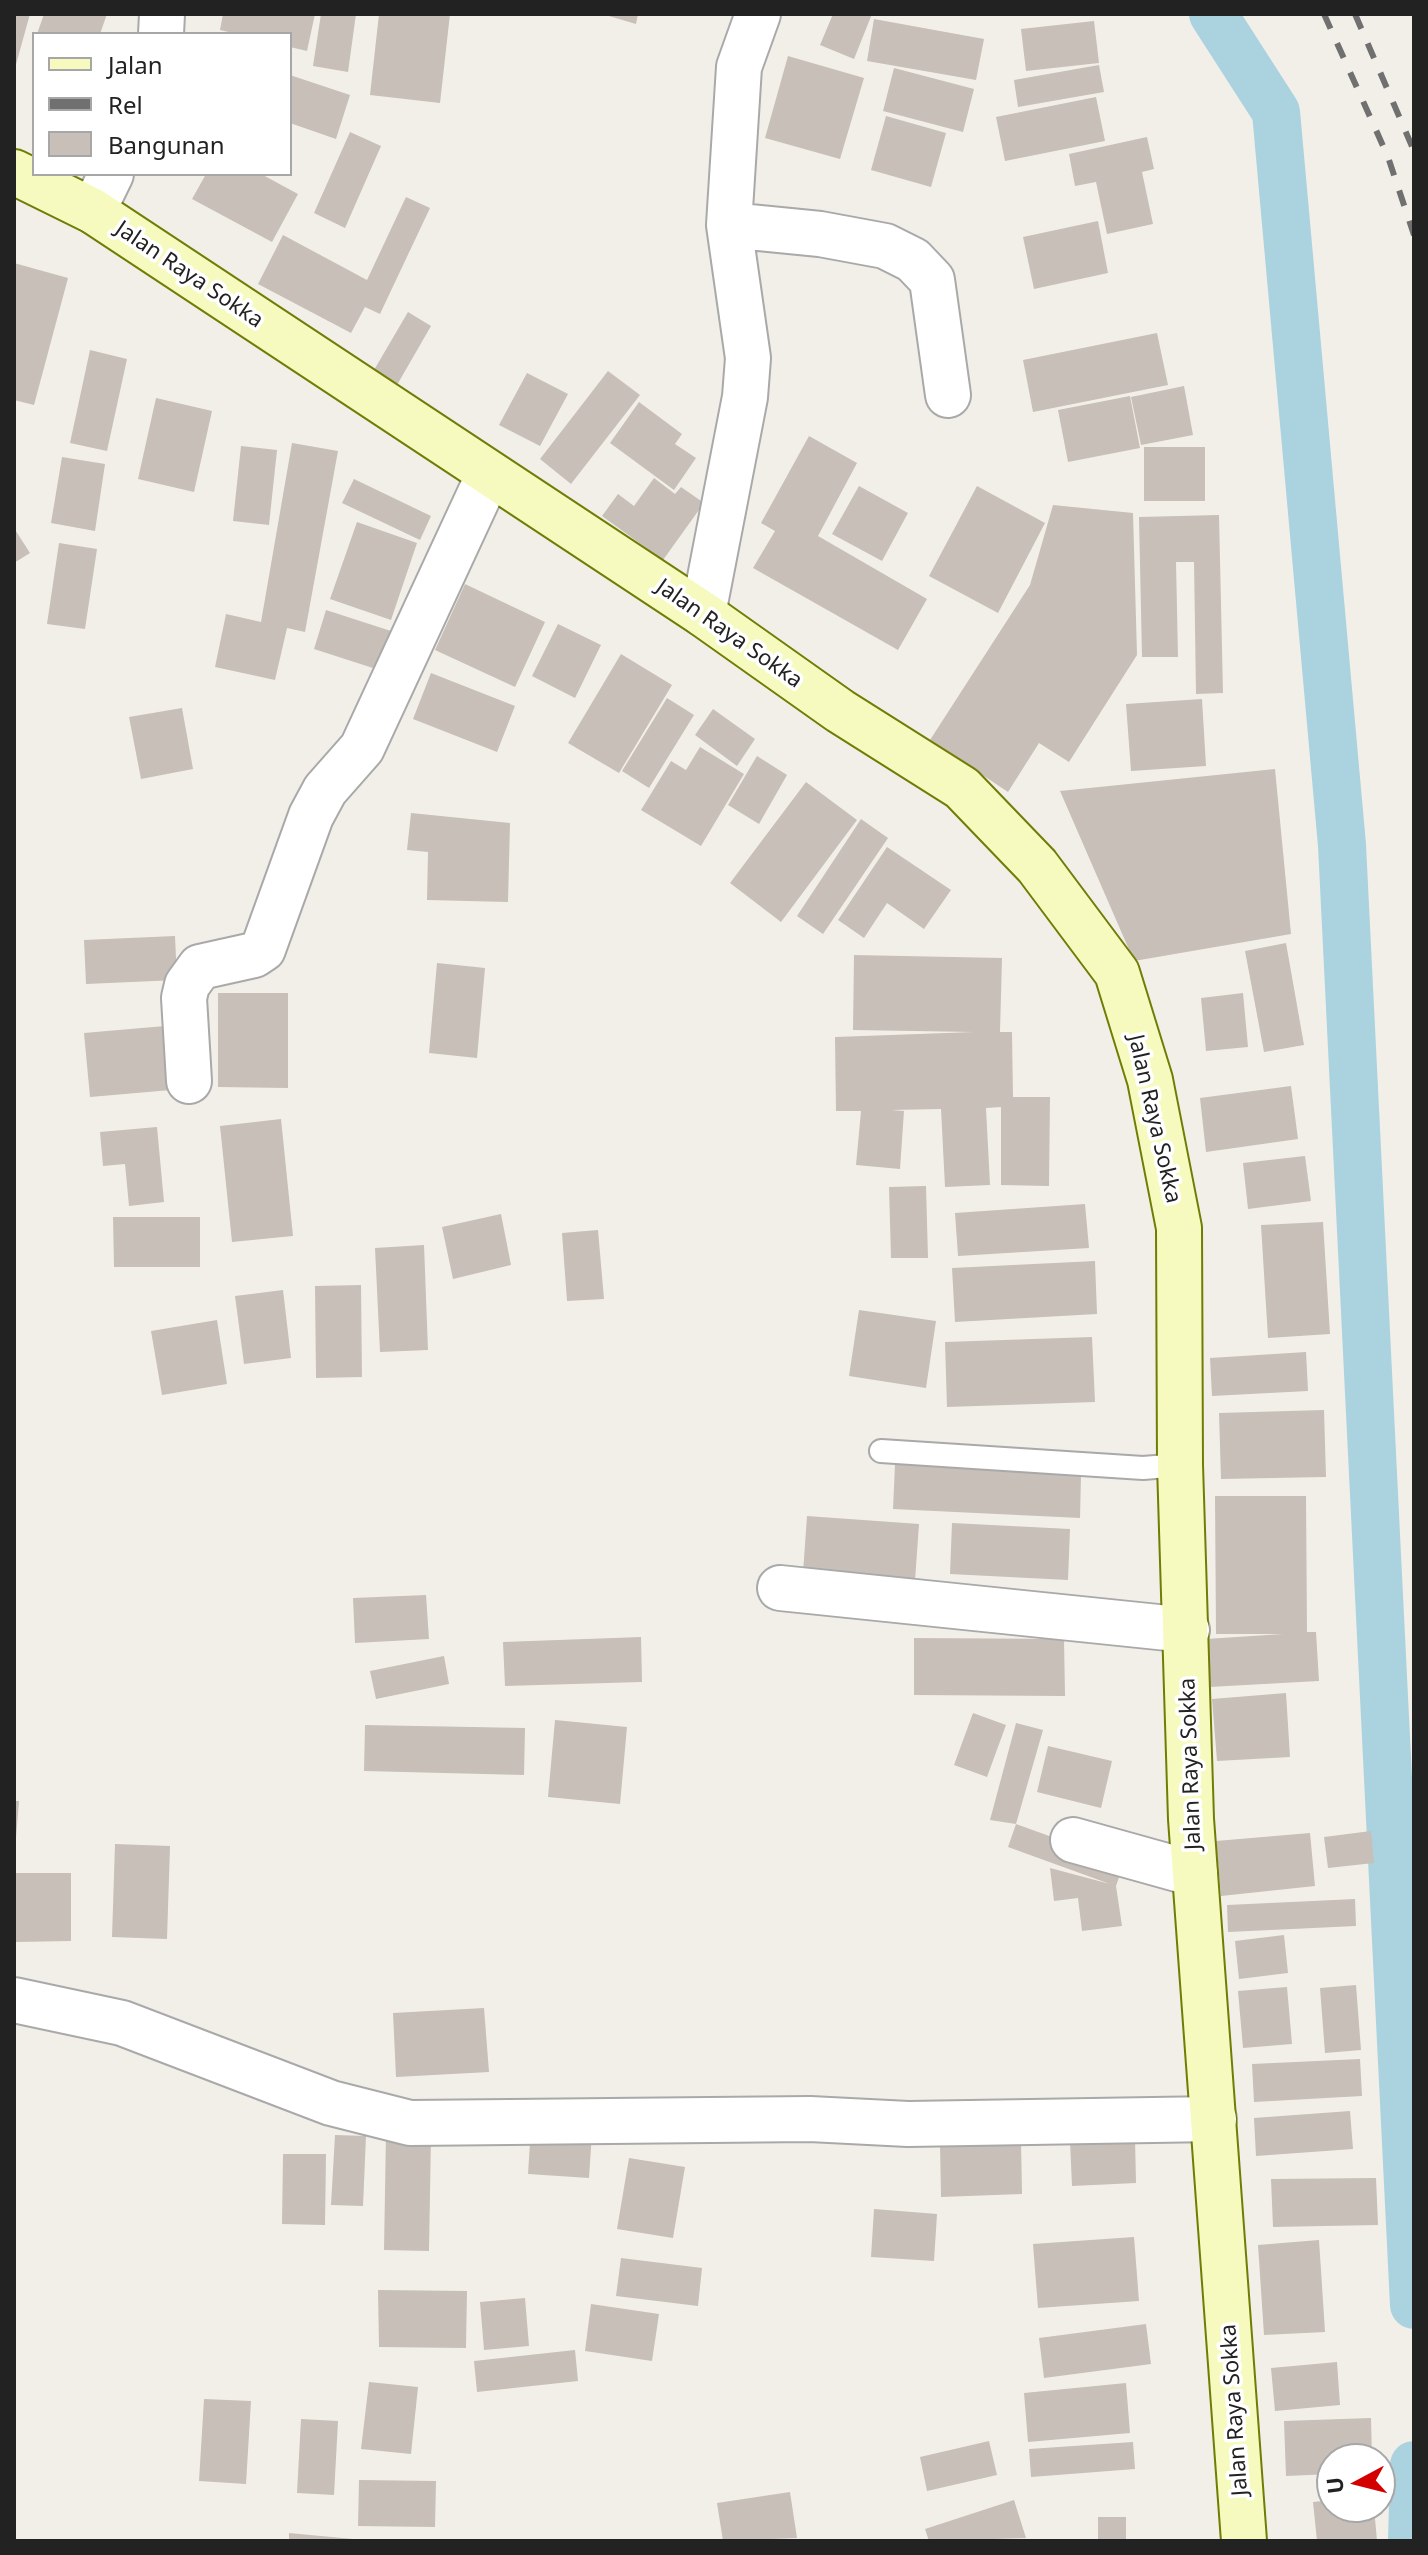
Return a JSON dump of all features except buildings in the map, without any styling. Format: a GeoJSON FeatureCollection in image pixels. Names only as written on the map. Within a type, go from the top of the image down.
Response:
{"type":"FeatureCollection","features":[{"type":"Feature","properties":{"kind":"main road","name":"Jalan Raya Sokka"},"geometry":{"type":"LineString","coordinates":[[14,172],[102,193],[489,474],[703,614],[840,711],[962,788],[1037,866],[1117,973],[1150,1080],[1179,1228],[1180,1465],[1195,1874],[1244,2541]]}},
{"type":"Feature","properties":{"kind":"street"},"geometry":{"type":"LineString","coordinates":[[703,614],[745,397],[748,358],[729,225],[739,67],[758,14]]}},
{"type":"Feature","properties":{"kind":"street"},"geometry":{"type":"LineString","coordinates":[[729,225],[885,246],[913,260],[932,280],[948,395]]}},
{"type":"Feature","properties":{"kind":"street"},"geometry":{"type":"LineString","coordinates":[[189,1081],[184,998],[187,985],[200,967],[254,955],[263,949],[311,816],[325,790],[362,748],[489,474]]}},
{"type":"Feature","properties":{"kind":"street"},"geometry":{"type":"LineString","coordinates":[[780,1588],[1187,1630]]}},
{"type":"Feature","properties":{"kind":"street"},"geometry":{"type":"LineString","coordinates":[[1073,1840],[1195,1874]]}},
{"type":"Feature","properties":{"kind":"street"},"geometry":{"type":"LineString","coordinates":[[14,2000],[122,2023],[331,2103],[410,2123],[810,2119],[908,2124],[1214,2119]]}},
{"type":"Feature","properties":{"kind":"lane"},"geometry":{"type":"LineString","coordinates":[[881,1451],[1143,1468],[1180,1465]]}},
{"type":"Feature","properties":{"kind":"waterway"},"geometry":{"type":"LineString","coordinates":[[1213,14],[1276,112],[1342,845],[1414,2305]]}},
{"type":"Feature","properties":{"kind":"waterway"},"geometry":{"type":"LineString","coordinates":[[1412,2541],[1414,2465]]}},
{"type":"Feature","properties":{"kind":"railway"},"geometry":{"type":"LineString","coordinates":[[1324,14],[1388,157],[1414,235]]}},
{"type":"Feature","properties":{"kind":"railway"},"geometry":{"type":"LineString","coordinates":[[1355,14],[1414,151]]}}]}
